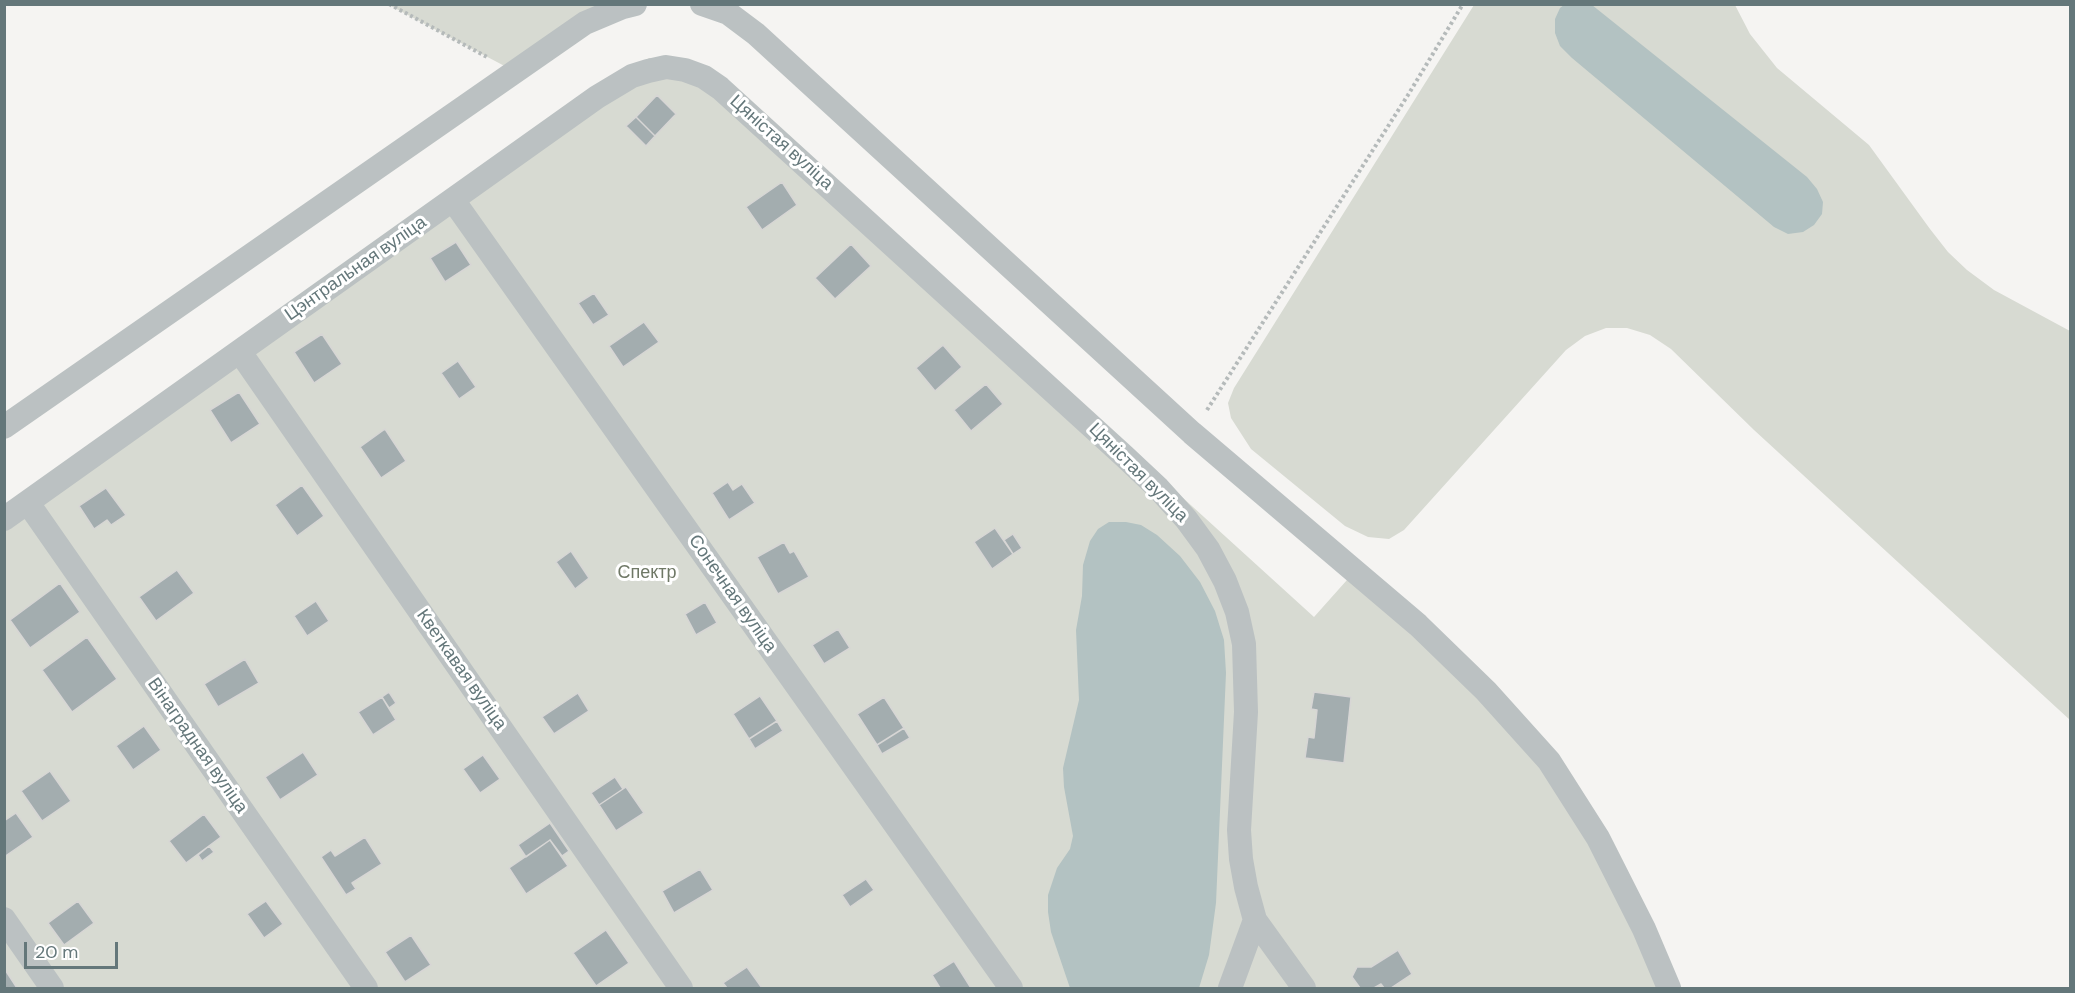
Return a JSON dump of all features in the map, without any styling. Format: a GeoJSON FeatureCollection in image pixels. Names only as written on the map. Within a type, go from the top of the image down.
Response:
{"type":"FeatureCollection","features":[{"type":"Feature","properties":{"kind":"street"},"geometry":{"type":"LineString","coordinates":[[4,427],[585,23],[635,4]]}},
{"type":"Feature","properties":{"kind":"street"},"geometry":{"type":"LineString","coordinates":[[702,4],[728,12],[756,34],[1192,433],[1418,625],[1486,691],[1549,761],[1598,838],[1644,929],[1669,988]]}},
{"type":"Feature","properties":{"kind":"street","name":"Цэнтральная вуліца"},"geometry":{"type":"LineString","coordinates":[[4,519],[597,97],[632,76],[666,67],[685,70],[704,77],[720,88]]}},
{"type":"Feature","properties":{"kind":"street","name":"Цяністая вуліца"},"geometry":{"type":"LineString","coordinates":[[720,88],[1158,488],[1186,519],[1208,549],[1225,581],[1237,612],[1244,644],[1246,712],[1239,830],[1241,860],[1255,920],[1304,988]]}},
{"type":"Feature","properties":{"kind":"street","name":"Сонечная вуліца"},"geometry":{"type":"LineString","coordinates":[[453,200],[1011,988]]}},
{"type":"Feature","properties":{"kind":"street","name":"Кветкавая вуліца"},"geometry":{"type":"LineString","coordinates":[[240,352],[681,988]]}},
{"type":"Feature","properties":{"kind":"street","name":"Вінаградная вуліца"},"geometry":{"type":"LineString","coordinates":[[28,503],[366,988]]}},
{"type":"Feature","properties":{"kind":"street"},"geometry":{"type":"LineString","coordinates":[[4,919],[52,988]]}},
{"type":"Feature","properties":{"kind":"street"},"geometry":{"type":"LineString","coordinates":[[1230,988],[1255,920]]}},
{"type":"Feature","properties":{"kind":"path"},"geometry":{"type":"LineString","coordinates":[[389,4],[514,71]]}},
{"type":"Feature","properties":{"kind":"path"},"geometry":{"type":"LineString","coordinates":[[1192,433],[1408,95],[1463,4]]}},
{"type":"Feature","properties":{"kind":"green space"},"geometry":{"type":"Polygon","coordinates":[[[389,5],[610,5],[514,71],[389,5]]]}},
{"type":"Feature","properties":{"kind":"green space"},"geometry":{"type":"Polygon","coordinates":[[[1474,5],[1735,5],[1750,34],[1777,68],[1869,145],[1948,252],[1994,290],[2070,331],[2070,720],[1754,430],[1671,349],[1650,335],[1627,328],[1606,328],[1585,336],[1566,350],[1404,530],[1389,539],[1368,537],[1345,526],[1251,449],[1231,418],[1228,403],[1234,388],[1474,5]]]}},
{"type":"Feature","properties":{"kind":"green space","name":"Спектр"},"geometry":{"type":"Polygon","coordinates":[[[649,58],[710,68],[1314,617],[1355,571],[1549,761],[1669,988],[5,988],[5,519],[649,58]]]}},
{"type":"Feature","properties":{"kind":"shaded area"},"geometry":{"type":"Polygon","coordinates":[[[1564,5],[1592,5],[1807,177],[1817,189],[1823,202],[1822,214],[1814,225],[1803,232],[1788,234],[1774,227],[1572,58],[1560,46],[1555,33],[1555,19],[1564,5]]]}},
{"type":"Feature","properties":{"kind":"shaded area"},"geometry":{"type":"Polygon","coordinates":[[[1109,522],[1141,525],[1157,535],[1180,556],[1200,582],[1215,611],[1224,640],[1226,673],[1216,903],[1209,955],[1199,988],[1070,988],[1051,932],[1048,895],[1057,868],[1070,849],[1073,836],[1063,768],[1079,700],[1076,630],[1082,596],[1083,565],[1090,541],[1098,529],[1109,522]]]}},
{"type":"Feature","properties":{"kind":"building"},"geometry":{"type":"Polygon","coordinates":[[[657,95],[676,114],[655,136],[636,117],[657,95]]]}},
{"type":"Feature","properties":{"kind":"building"},"geometry":{"type":"Polygon","coordinates":[[[636,117],[655,136],[646,146],[626,126],[636,117]]]}},
{"type":"Feature","properties":{"kind":"building"},"geometry":{"type":"Polygon","coordinates":[[[782,182],[797,205],[762,230],[746,207],[782,182]]]}},
{"type":"Feature","properties":{"kind":"building"},"geometry":{"type":"Polygon","coordinates":[[[456,242],[471,265],[445,282],[430,258],[456,242]]]}},
{"type":"Feature","properties":{"kind":"building"},"geometry":{"type":"Polygon","coordinates":[[[851,244],[871,266],[835,299],[815,278],[851,244]]]}},
{"type":"Feature","properties":{"kind":"building"},"geometry":{"type":"Polygon","coordinates":[[[594,293],[609,315],[593,325],[578,303],[594,293]]]}},
{"type":"Feature","properties":{"kind":"building"},"geometry":{"type":"Polygon","coordinates":[[[644,322],[659,342],[623,367],[609,346],[644,322]]]}},
{"type":"Feature","properties":{"kind":"building"},"geometry":{"type":"Polygon","coordinates":[[[322,334],[342,364],[314,383],[294,352],[322,334]]]}},
{"type":"Feature","properties":{"kind":"building"},"geometry":{"type":"Polygon","coordinates":[[[943,345],[962,367],[935,391],[916,368],[943,345]]]}},
{"type":"Feature","properties":{"kind":"building"},"geometry":{"type":"Polygon","coordinates":[[[458,361],[476,387],[459,399],[441,373],[458,361]]]}},
{"type":"Feature","properties":{"kind":"building"},"geometry":{"type":"Polygon","coordinates":[[[986,384],[1003,404],[971,431],[954,410],[986,384]]]}},
{"type":"Feature","properties":{"kind":"building"},"geometry":{"type":"Polygon","coordinates":[[[239,392],[260,424],[231,443],[210,410],[239,392]]]}},
{"type":"Feature","properties":{"kind":"building"},"geometry":{"type":"Polygon","coordinates":[[[385,429],[406,461],[381,478],[360,447],[385,429]]]}},
{"type":"Feature","properties":{"kind":"building"},"geometry":{"type":"Polygon","coordinates":[[[728,482],[733,490],[742,484],[755,503],[729,520],[712,493],[728,482]]]}},
{"type":"Feature","properties":{"kind":"building"},"geometry":{"type":"Polygon","coordinates":[[[302,485],[324,516],[297,536],[275,505],[302,485]]]}},
{"type":"Feature","properties":{"kind":"building"},"geometry":{"type":"Polygon","coordinates":[[[106,488],[126,515],[111,525],[107,520],[94,529],[79,506],[106,488]]]}},
{"type":"Feature","properties":{"kind":"building"},"geometry":{"type":"Polygon","coordinates":[[[995,528],[1013,554],[992,569],[974,542],[995,528]]]}},
{"type":"Feature","properties":{"kind":"building"},"geometry":{"type":"Polygon","coordinates":[[[1013,534],[1022,548],[1013,554],[1004,540],[1013,534]]]}},
{"type":"Feature","properties":{"kind":"building"},"geometry":{"type":"Polygon","coordinates":[[[784,542],[790,553],[794,551],[809,577],[778,594],[757,557],[784,542]]]}},
{"type":"Feature","properties":{"kind":"building"},"geometry":{"type":"Polygon","coordinates":[[[571,551],[589,578],[575,589],[556,562],[571,551]]]}},
{"type":"Feature","properties":{"kind":"building"},"geometry":{"type":"Polygon","coordinates":[[[177,570],[194,593],[156,621],[139,597],[177,570]]]}},
{"type":"Feature","properties":{"kind":"building"},"geometry":{"type":"Polygon","coordinates":[[[60,583],[80,612],[30,648],[10,620],[60,583]]]}},
{"type":"Feature","properties":{"kind":"building"},"geometry":{"type":"Polygon","coordinates":[[[316,601],[329,621],[307,636],[294,616],[316,601]]]}},
{"type":"Feature","properties":{"kind":"building"},"geometry":{"type":"Polygon","coordinates":[[[705,602],[717,623],[696,635],[685,614],[705,602]]]}},
{"type":"Feature","properties":{"kind":"building"},"geometry":{"type":"Polygon","coordinates":[[[838,629],[850,648],[824,664],[812,645],[838,629]]]}},
{"type":"Feature","properties":{"kind":"building"},"geometry":{"type":"Polygon","coordinates":[[[87,637],[117,679],[72,712],[42,670],[87,637]]]}},
{"type":"Feature","properties":{"kind":"building"},"geometry":{"type":"Polygon","coordinates":[[[245,659],[259,683],[218,707],[204,684],[245,659]]]}},
{"type":"Feature","properties":{"kind":"building"},"geometry":{"type":"Polygon","coordinates":[[[389,692],[396,703],[389,708],[382,697],[389,692]]]}},
{"type":"Feature","properties":{"kind":"building"},"geometry":{"type":"Polygon","coordinates":[[[1314,692],[1351,697],[1344,763],[1305,758],[1308,737],[1314,738],[1317,710],[1311,709],[1314,692]]]}},
{"type":"Feature","properties":{"kind":"building"},"geometry":{"type":"Polygon","coordinates":[[[578,693],[589,711],[554,734],[542,717],[578,693]]]}},
{"type":"Feature","properties":{"kind":"building"},"geometry":{"type":"Polygon","coordinates":[[[760,696],[777,721],[749,739],[733,714],[760,696]]]}},
{"type":"Feature","properties":{"kind":"building"},"geometry":{"type":"Polygon","coordinates":[[[382,697],[396,720],[373,735],[358,712],[382,697]]]}},
{"type":"Feature","properties":{"kind":"building"},"geometry":{"type":"Polygon","coordinates":[[[884,697],[904,728],[877,745],[857,714],[884,697]]]}},
{"type":"Feature","properties":{"kind":"building"},"geometry":{"type":"Polygon","coordinates":[[[777,721],[783,731],[755,749],[749,739],[777,721]]]}},
{"type":"Feature","properties":{"kind":"building"},"geometry":{"type":"Polygon","coordinates":[[[144,726],[161,750],[133,770],[116,746],[144,726]]]}},
{"type":"Feature","properties":{"kind":"building"},"geometry":{"type":"Polygon","coordinates":[[[904,728],[910,738],[882,754],[877,745],[904,728]]]}},
{"type":"Feature","properties":{"kind":"building"},"geometry":{"type":"Polygon","coordinates":[[[303,752],[318,775],[280,800],[265,777],[303,752]]]}},
{"type":"Feature","properties":{"kind":"building"},"geometry":{"type":"Polygon","coordinates":[[[483,755],[500,779],[480,793],[463,769],[483,755]]]}},
{"type":"Feature","properties":{"kind":"building"},"geometry":{"type":"Polygon","coordinates":[[[50,771],[71,801],[42,821],[21,791],[50,771]]]}},
{"type":"Feature","properties":{"kind":"building"},"geometry":{"type":"Polygon","coordinates":[[[615,777],[623,789],[599,805],[591,793],[615,777]]]}},
{"type":"Feature","properties":{"kind":"building"},"geometry":{"type":"Polygon","coordinates":[[[626,787],[644,813],[616,831],[599,805],[626,787]]]}},
{"type":"Feature","properties":{"kind":"building"},"geometry":{"type":"Polygon","coordinates":[[[16,813],[33,837],[4,857],[4,821],[16,813]]]}},
{"type":"Feature","properties":{"kind":"building"},"geometry":{"type":"Polygon","coordinates":[[[204,814],[221,837],[186,863],[169,841],[204,814]]]}},
{"type":"Feature","properties":{"kind":"building"},"geometry":{"type":"Polygon","coordinates":[[[550,823],[569,851],[562,856],[550,840],[526,857],[518,845],[550,823]]]}},
{"type":"Feature","properties":{"kind":"building"},"geometry":{"type":"Polygon","coordinates":[[[365,837],[382,864],[352,883],[356,889],[346,895],[321,857],[331,850],[335,856],[365,837]]]}},
{"type":"Feature","properties":{"kind":"building"},"geometry":{"type":"Polygon","coordinates":[[[550,840],[568,866],[526,894],[509,868],[550,840]]]}},
{"type":"Feature","properties":{"kind":"building"},"geometry":{"type":"Polygon","coordinates":[[[209,846],[214,852],[202,861],[198,855],[209,846]]]}},
{"type":"Feature","properties":{"kind":"building"},"geometry":{"type":"Polygon","coordinates":[[[700,869],[713,890],[674,913],[662,891],[700,869]]]}},
{"type":"Feature","properties":{"kind":"building"},"geometry":{"type":"Polygon","coordinates":[[[866,879],[874,890],[850,907],[842,895],[866,879]]]}},
{"type":"Feature","properties":{"kind":"building"},"geometry":{"type":"Polygon","coordinates":[[[78,901],[94,923],[64,945],[48,923],[78,901]]]}},
{"type":"Feature","properties":{"kind":"building"},"geometry":{"type":"Polygon","coordinates":[[[266,901],[283,924],[264,938],[247,914],[266,901]]]}},
{"type":"Feature","properties":{"kind":"building"},"geometry":{"type":"Polygon","coordinates":[[[606,930],[629,963],[596,986],[573,953],[606,930]]]}},
{"type":"Feature","properties":{"kind":"building"},"geometry":{"type":"Polygon","coordinates":[[[411,935],[431,965],[405,982],[385,952],[411,935]]]}},
{"type":"Feature","properties":{"kind":"building"},"geometry":{"type":"Polygon","coordinates":[[[1398,950],[1412,974],[1391,988],[1384,988],[1381,984],[1374,988],[1360,988],[1352,977],[1357,967],[1371,967],[1398,950]]]}},
{"type":"Feature","properties":{"kind":"building"},"geometry":{"type":"Polygon","coordinates":[[[954,961],[971,988],[940,988],[932,975],[954,961]]]}},
{"type":"Feature","properties":{"kind":"building"},"geometry":{"type":"Polygon","coordinates":[[[747,967],[762,988],[727,988],[723,983],[747,967]]]}},
{"type":"Feature","properties":{"kind":"building"},"geometry":{"type":"Polygon","coordinates":[[[4,968],[17,988],[4,988],[4,968]]]}}]}
